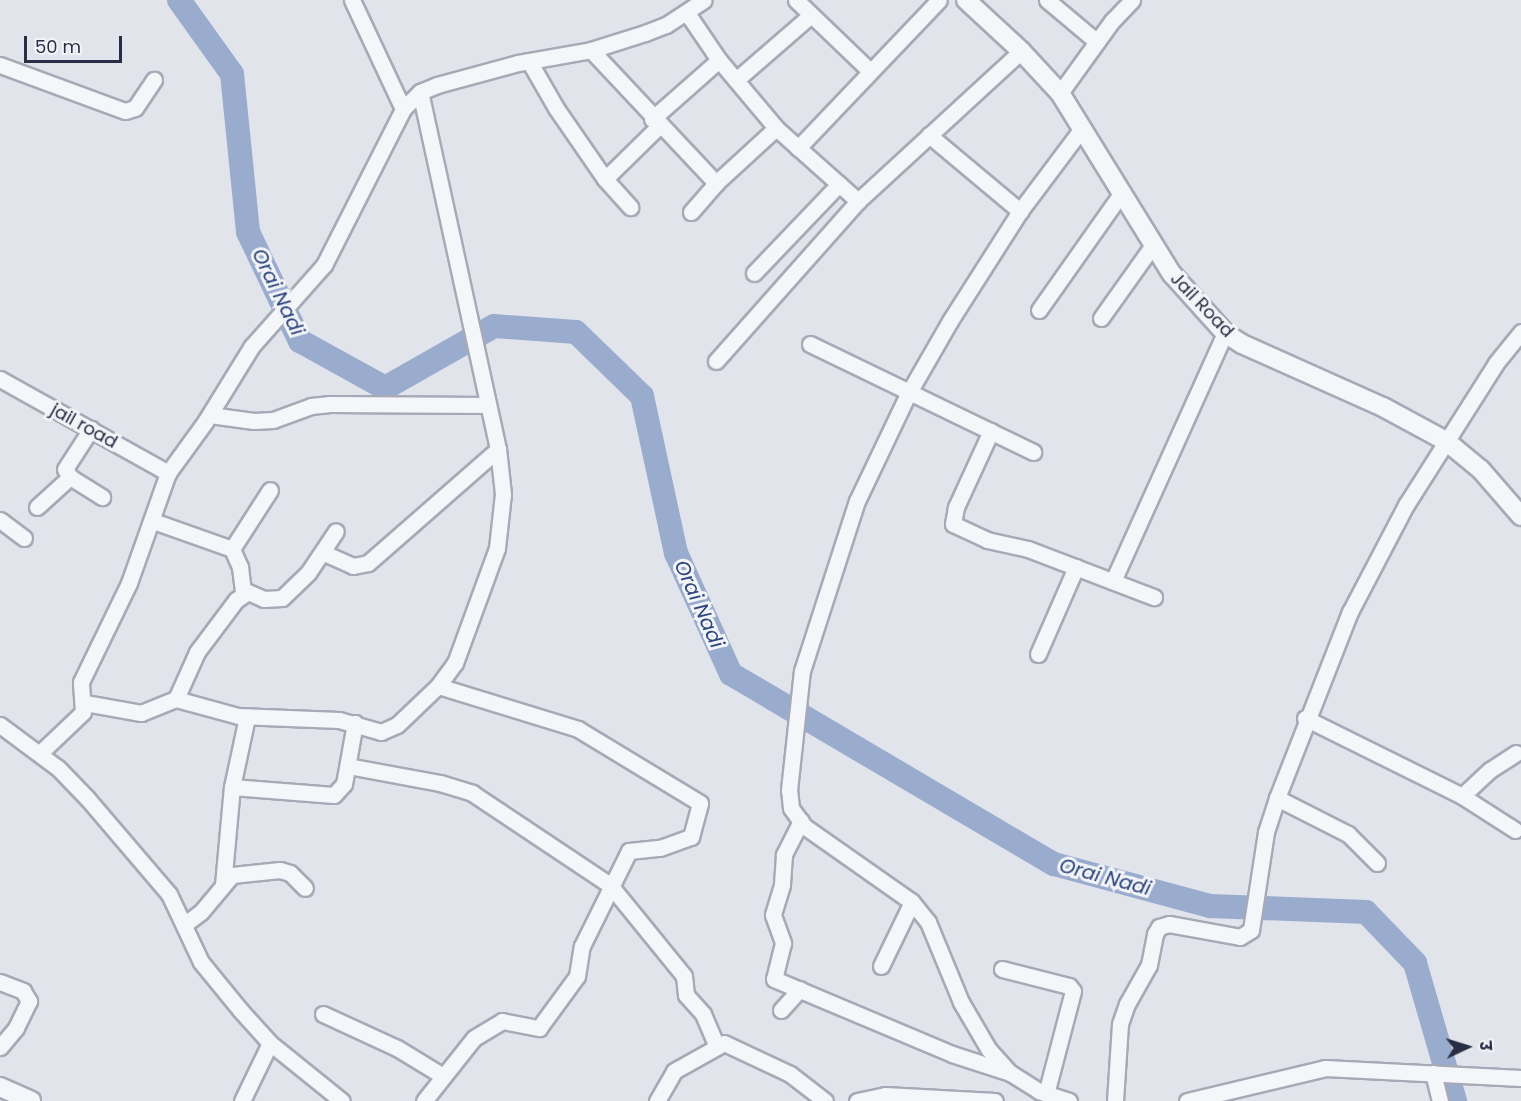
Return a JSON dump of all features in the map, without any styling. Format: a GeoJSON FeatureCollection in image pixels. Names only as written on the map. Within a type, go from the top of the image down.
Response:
{"type":"FeatureCollection","features":[{"type":"Feature","properties":{"kind":"street"},"geometry":{"type":"LineString","coordinates":[[352,0],[403,109]]}},
{"type":"Feature","properties":{"kind":"street"},"geometry":{"type":"LineString","coordinates":[[40,753],[76,722],[85,703],[81,682],[117,614],[153,521],[168,473],[210,415],[261,336],[313,281],[403,109],[420,92],[530,61],[591,50],[666,26],[704,0]]}},
{"type":"Feature","properties":{"kind":"street"},"geometry":{"type":"LineString","coordinates":[[796,0],[870,71]]}},
{"type":"Feature","properties":{"kind":"street"},"geometry":{"type":"LineString","coordinates":[[798,148],[939,0]]}},
{"type":"Feature","properties":{"kind":"street","name":"Jail Road"},"geometry":{"type":"LineString","coordinates":[[966,0],[1022,51],[1060,93],[1080,131],[1152,245],[1172,274],[1225,333],[1242,344],[1383,407],[1446,441],[1481,470],[1521,516]]}},
{"type":"Feature","properties":{"kind":"street"},"geometry":{"type":"LineString","coordinates":[[1047,0],[1097,42]]}},
{"type":"Feature","properties":{"kind":"street"},"geometry":{"type":"LineString","coordinates":[[1060,93],[1097,42],[1132,0]]}},
{"type":"Feature","properties":{"kind":"street"},"geometry":{"type":"LineString","coordinates":[[687,13],[719,60],[776,128],[858,201]]}},
{"type":"Feature","properties":{"kind":"street"},"geometry":{"type":"LineString","coordinates":[[736,80],[811,15]]}},
{"type":"Feature","properties":{"kind":"street"},"geometry":{"type":"LineString","coordinates":[[591,50],[655,123],[716,183]]}},
{"type":"Feature","properties":{"kind":"street"},"geometry":{"type":"LineString","coordinates":[[716,361],[858,201],[1022,51]]}},
{"type":"Feature","properties":{"kind":"street"},"geometry":{"type":"LineString","coordinates":[[605,179],[655,123],[719,60]]}},
{"type":"Feature","properties":{"kind":"street"},"geometry":{"type":"LineString","coordinates":[[530,61],[556,108],[605,179],[630,207]]}},
{"type":"Feature","properties":{"kind":"street"},"geometry":{"type":"LineString","coordinates":[[0,65],[125,111],[135,108],[153,80]]}},
{"type":"Feature","properties":{"kind":"street"},"geometry":{"type":"LineString","coordinates":[[85,703],[141,713],[176,699],[247,717],[355,723],[381,732],[390,730],[438,686],[454,663],[497,548],[503,494],[498,449],[420,92]]}},
{"type":"Feature","properties":{"kind":"street"},"geometry":{"type":"LineString","coordinates":[[691,212],[716,183],[776,128]]}},
{"type":"Feature","properties":{"kind":"street"},"geometry":{"type":"LineString","coordinates":[[1010,1073],[975,1028],[928,922],[912,902],[889,883],[840,854],[801,821],[790,799],[792,751],[802,671],[857,501],[908,394],[1020,211],[1080,131]]}},
{"type":"Feature","properties":{"kind":"street"},"geometry":{"type":"LineString","coordinates":[[929,135],[1020,211]]}},
{"type":"Feature","properties":{"kind":"street"},"geometry":{"type":"LineString","coordinates":[[753,273],[839,184]]}},
{"type":"Feature","properties":{"kind":"street"},"geometry":{"type":"LineString","coordinates":[[1038,310],[1120,195]]}},
{"type":"Feature","properties":{"kind":"street"},"geometry":{"type":"LineString","coordinates":[[1101,318],[1152,245]]}},
{"type":"Feature","properties":{"kind":"street"},"geometry":{"type":"LineString","coordinates":[[1116,1101],[1120,1024],[1127,1004],[1149,965],[1160,927],[1178,924],[1240,937],[1251,930],[1266,832],[1305,718],[1360,593],[1406,505],[1446,441],[1521,332]]}},
{"type":"Feature","properties":{"kind":"street"},"geometry":{"type":"LineString","coordinates":[[1113,581],[1225,333]]}},
{"type":"Feature","properties":{"kind":"street"},"geometry":{"type":"LineString","coordinates":[[810,344],[908,394],[1033,452]]}},
{"type":"Feature","properties":{"kind":"street","name":"jail road"},"geometry":{"type":"LineString","coordinates":[[0,379],[168,473]]}},
{"type":"Feature","properties":{"kind":"street"},"geometry":{"type":"LineString","coordinates":[[210,415],[264,420],[320,405],[488,405]]}},
{"type":"Feature","properties":{"kind":"street"},"geometry":{"type":"LineString","coordinates":[[91,429],[65,469],[70,477],[102,498]]}},
{"type":"Feature","properties":{"kind":"street"},"geometry":{"type":"LineString","coordinates":[[991,431],[956,507],[953,524],[987,540],[1028,549],[1154,597]]}},
{"type":"Feature","properties":{"kind":"street"},"geometry":{"type":"LineString","coordinates":[[324,553],[353,566],[368,563],[498,449]]}},
{"type":"Feature","properties":{"kind":"street"},"geometry":{"type":"LineString","coordinates":[[37,507],[70,477]]}},
{"type":"Feature","properties":{"kind":"street"},"geometry":{"type":"LineString","coordinates":[[232,549],[270,490]]}},
{"type":"Feature","properties":{"kind":"street"},"geometry":{"type":"LineString","coordinates":[[0,520],[24,538]]}},
{"type":"Feature","properties":{"kind":"street"},"geometry":{"type":"LineString","coordinates":[[153,521],[232,549],[240,567],[243,593],[197,652],[176,699]]}},
{"type":"Feature","properties":{"kind":"street"},"geometry":{"type":"LineString","coordinates":[[243,593],[282,598],[324,553],[336,531]]}},
{"type":"Feature","properties":{"kind":"street"},"geometry":{"type":"LineString","coordinates":[[1038,654],[1076,567]]}},
{"type":"Feature","properties":{"kind":"street"},"geometry":{"type":"LineString","coordinates":[[424,1101],[474,1038],[502,1021],[539,1028],[577,976],[582,946],[610,885],[629,851],[660,848],[691,837],[700,803],[578,729],[438,686]]}},
{"type":"Feature","properties":{"kind":"street"},"geometry":{"type":"LineString","coordinates":[[223,885],[232,787],[247,717]]}},
{"type":"Feature","properties":{"kind":"street"},"geometry":{"type":"LineString","coordinates":[[1305,718],[1462,796],[1515,830]]}},
{"type":"Feature","properties":{"kind":"street"},"geometry":{"type":"LineString","coordinates":[[232,787],[334,795],[345,784],[355,723]]}},
{"type":"Feature","properties":{"kind":"street"},"geometry":{"type":"LineString","coordinates":[[0,725],[40,753],[87,798],[169,894],[201,962],[270,1043],[342,1101]]}},
{"type":"Feature","properties":{"kind":"street"},"geometry":{"type":"LineString","coordinates":[[1462,796],[1490,770],[1516,753]]}},
{"type":"Feature","properties":{"kind":"street"},"geometry":{"type":"LineString","coordinates":[[348,766],[440,783],[472,793],[610,885],[684,976],[686,995],[703,1014],[716,1045]]}},
{"type":"Feature","properties":{"kind":"street"},"geometry":{"type":"LineString","coordinates":[[1277,798],[1348,834],[1377,863]]}},
{"type":"Feature","properties":{"kind":"street"},"geometry":{"type":"LineString","coordinates":[[801,821],[784,855],[782,885],[773,915],[783,943],[774,979],[952,1054],[1010,1073],[1055,1099],[1073,991],[1069,986],[1002,969]]}},
{"type":"Feature","properties":{"kind":"street"},"geometry":{"type":"LineString","coordinates":[[185,924],[232,875],[280,870],[291,873],[305,888]]}},
{"type":"Feature","properties":{"kind":"street"},"geometry":{"type":"LineString","coordinates":[[881,966],[912,902]]}},
{"type":"Feature","properties":{"kind":"street"},"geometry":{"type":"LineString","coordinates":[[0,982],[23,991],[29,1000],[16,1028],[0,1047]]}},
{"type":"Feature","properties":{"kind":"street"},"geometry":{"type":"LineString","coordinates":[[782,1010],[800,989]]}},
{"type":"Feature","properties":{"kind":"street"},"geometry":{"type":"LineString","coordinates":[[323,1014],[397,1048],[443,1076]]}},
{"type":"Feature","properties":{"kind":"street"},"geometry":{"type":"LineString","coordinates":[[242,1101],[270,1043]]}},
{"type":"Feature","properties":{"kind":"street"},"geometry":{"type":"LineString","coordinates":[[657,1101],[674,1071],[716,1045],[736,1047],[790,1074],[825,1101]]}},
{"type":"Feature","properties":{"kind":"street"},"geometry":{"type":"LineString","coordinates":[[1187,1101],[1325,1068],[1521,1078]]}},
{"type":"Feature","properties":{"kind":"street"},"geometry":{"type":"LineString","coordinates":[[1436,1073],[1440,1101]]}},
{"type":"Feature","properties":{"kind":"street"},"geometry":{"type":"LineString","coordinates":[[0,1087],[31,1101]]}},
{"type":"Feature","properties":{"kind":"street"},"geometry":{"type":"LineString","coordinates":[[856,1101],[885,1095],[995,1101]]}},
{"type":"Feature","properties":{"kind":"waterway","name":"Orai Nadi"},"geometry":{"type":"LineString","coordinates":[[179,0],[232,74],[248,232],[300,341],[385,388],[494,326],[576,332],[642,396],[676,553],[731,674],[1054,864],[1210,906],[1366,912],[1415,963],[1455,1101]]}}]}
